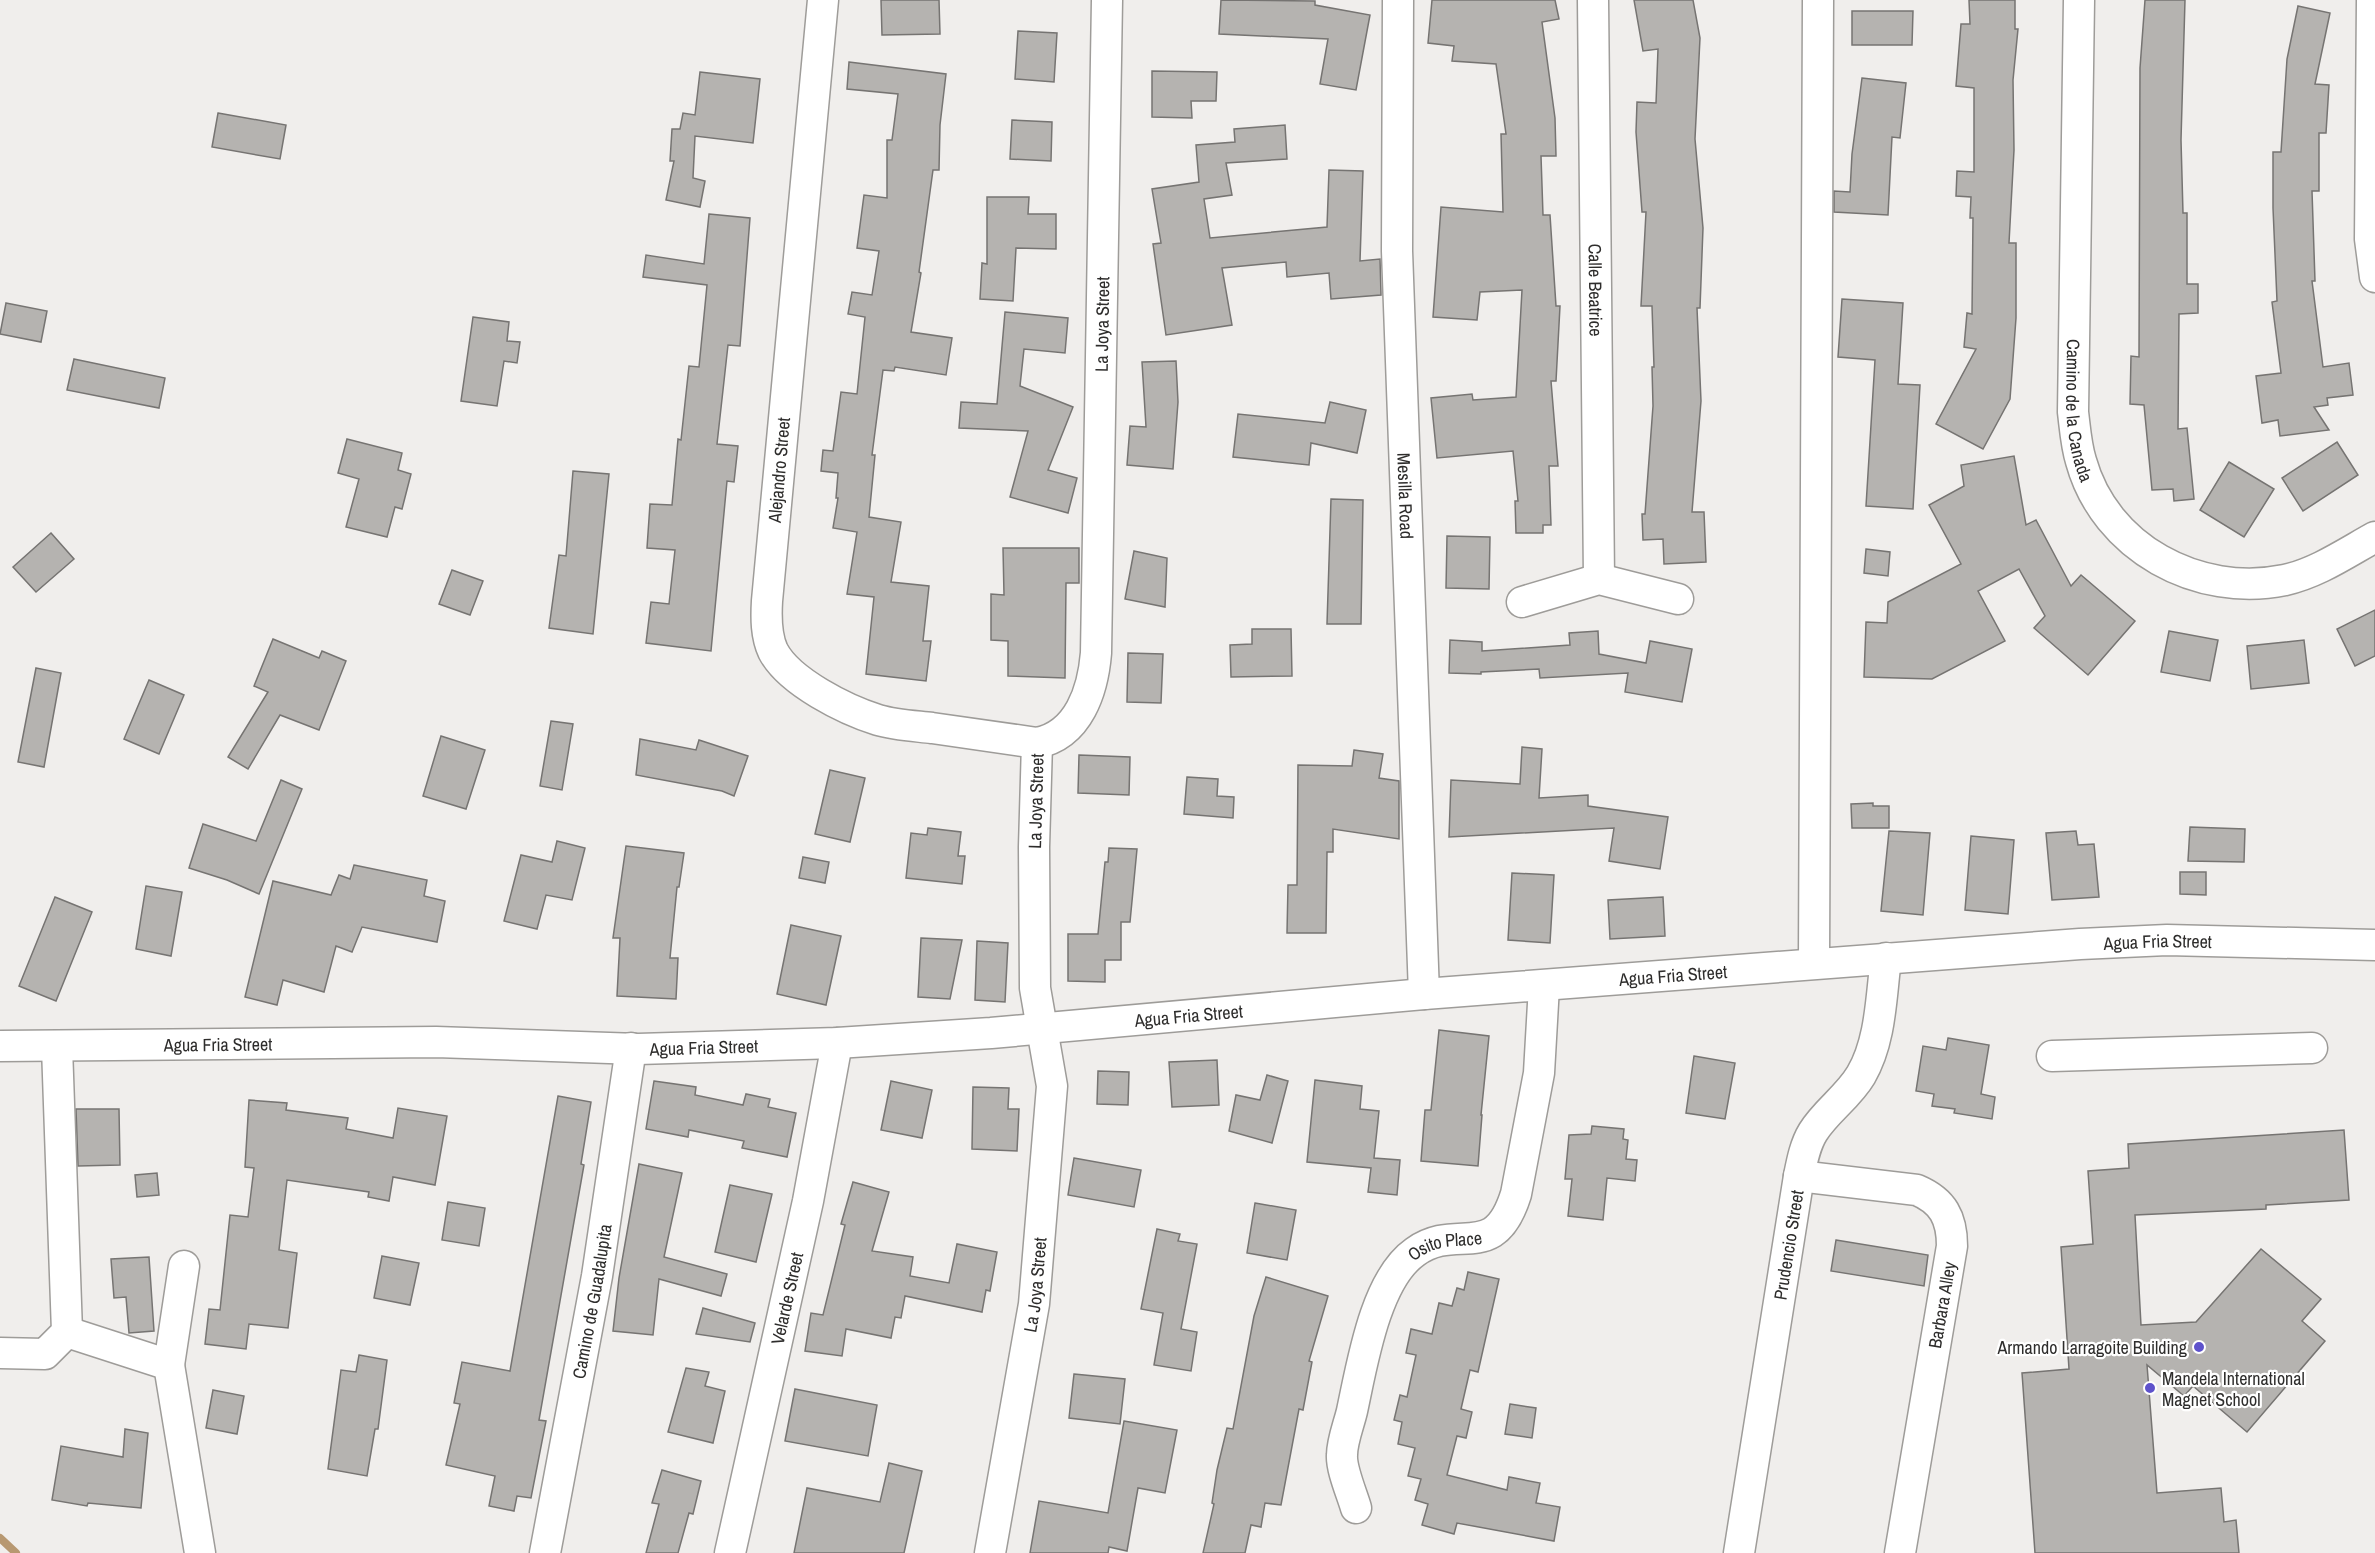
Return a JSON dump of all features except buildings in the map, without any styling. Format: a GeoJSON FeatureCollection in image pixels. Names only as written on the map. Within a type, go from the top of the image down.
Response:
{"type":"FeatureCollection","features":[{"type":"Feature","properties":{"kind":"street","name":"Alejandro Street"},"geometry":{"type":"LineString","coordinates":[[823,0],[766,602],[770,642],[781,663],[793,676],[817,692],[879,720],[1037,743]]}},
{"type":"Feature","properties":{"kind":"street","name":"La Joya Street"},"geometry":{"type":"LineString","coordinates":[[990,1553],[1034,1304],[1052,1086],[1035,988],[1034,847],[1037,743],[1057,737],[1075,718],[1089,691],[1096,653],[1107,0]]}},
{"type":"Feature","properties":{"kind":"street","name":"Mesilla Road"},"geometry":{"type":"LineString","coordinates":[[1398,0],[1397,251],[1424,994]]}},
{"type":"Feature","properties":{"kind":"street","name":"Calle Beatrice"},"geometry":{"type":"LineString","coordinates":[[1593,0],[1599,579]]}},
{"type":"Feature","properties":{"kind":"street"},"geometry":{"type":"LineString","coordinates":[[1814,963],[1818,0]]}},
{"type":"Feature","properties":{"kind":"street","name":"Camino de la Canada"},"geometry":{"type":"LineString","coordinates":[[2079,0],[2073,412],[2081,463],[2091,486],[2122,531],[2141,548],[2161,562],[2207,580],[2233,584],[2259,584],[2286,579],[2311,571],[2375,537]]}},
{"type":"Feature","properties":{"kind":"street"},"geometry":{"type":"LineString","coordinates":[[2372,0],[2370,239],[2375,277]]}},
{"type":"Feature","properties":{"kind":"street"},"geometry":{"type":"LineString","coordinates":[[1521,602],[1599,579],[1678,599]]}},
{"type":"Feature","properties":{"kind":"street","name":"Agua Fria Street"},"geometry":{"type":"LineString","coordinates":[[0,1046],[436,1042],[631,1048],[837,1042],[1041,1028],[1424,994],[2080,944],[2156,940],[2375,945]]}},
{"type":"Feature","properties":{"kind":"street","name":"Prudencio Street"},"geometry":{"type":"LineString","coordinates":[[1739,1553],[1799,1176],[1811,1134],[1848,1093],[1868,1062],[1874,1043],[1886,958]]}},
{"type":"Feature","properties":{"kind":"street","name":"Osito Place"},"geometry":{"type":"LineString","coordinates":[[1356,1508],[1341,1456],[1370,1333],[1383,1297],[1401,1266],[1412,1254],[1428,1244],[1443,1239],[1477,1239],[1489,1235],[1511,1211],[1539,1073],[1544,986]]}},
{"type":"Feature","properties":{"kind":"street","name":"Velarde Street"},"geometry":{"type":"LineString","coordinates":[[730,1553],[808,1202],[837,1042]]}},
{"type":"Feature","properties":{"kind":"street"},"geometry":{"type":"LineString","coordinates":[[0,1353],[45,1354],[67,1332],[57,1047]]}},
{"type":"Feature","properties":{"kind":"street","name":"Camino de Guadalupita"},"geometry":{"type":"LineString","coordinates":[[545,1553],[597,1276],[631,1048]]}},
{"type":"Feature","properties":{"kind":"street"},"geometry":{"type":"LineString","coordinates":[[2052,1056],[2312,1048]]}},
{"type":"Feature","properties":{"kind":"street","name":"Barbara Alley"},"geometry":{"type":"LineString","coordinates":[[1799,1176],[1917,1190],[1941,1205],[1948,1217],[1952,1246],[1900,1553]]}},
{"type":"Feature","properties":{"kind":"street"},"geometry":{"type":"LineString","coordinates":[[184,1266],[169,1365],[200,1552]]}},
{"type":"Feature","properties":{"kind":"street"},"geometry":{"type":"LineString","coordinates":[[67,1332],[169,1365]]}},
{"type":"Feature","properties":{"kind":"waterway"},"geometry":{"type":"LineString","coordinates":[[0,1538],[16,1553]]}},
{"type":"Feature","properties":{"kind":"place","name":"Armando Larragoite Building"},"geometry":{"type":"Point","coordinates":[2199,1347]}},
{"type":"Feature","properties":{"kind":"place","name":"Mandela International Magnet School"},"geometry":{"type":"Point","coordinates":[2150,1388]}}]}
